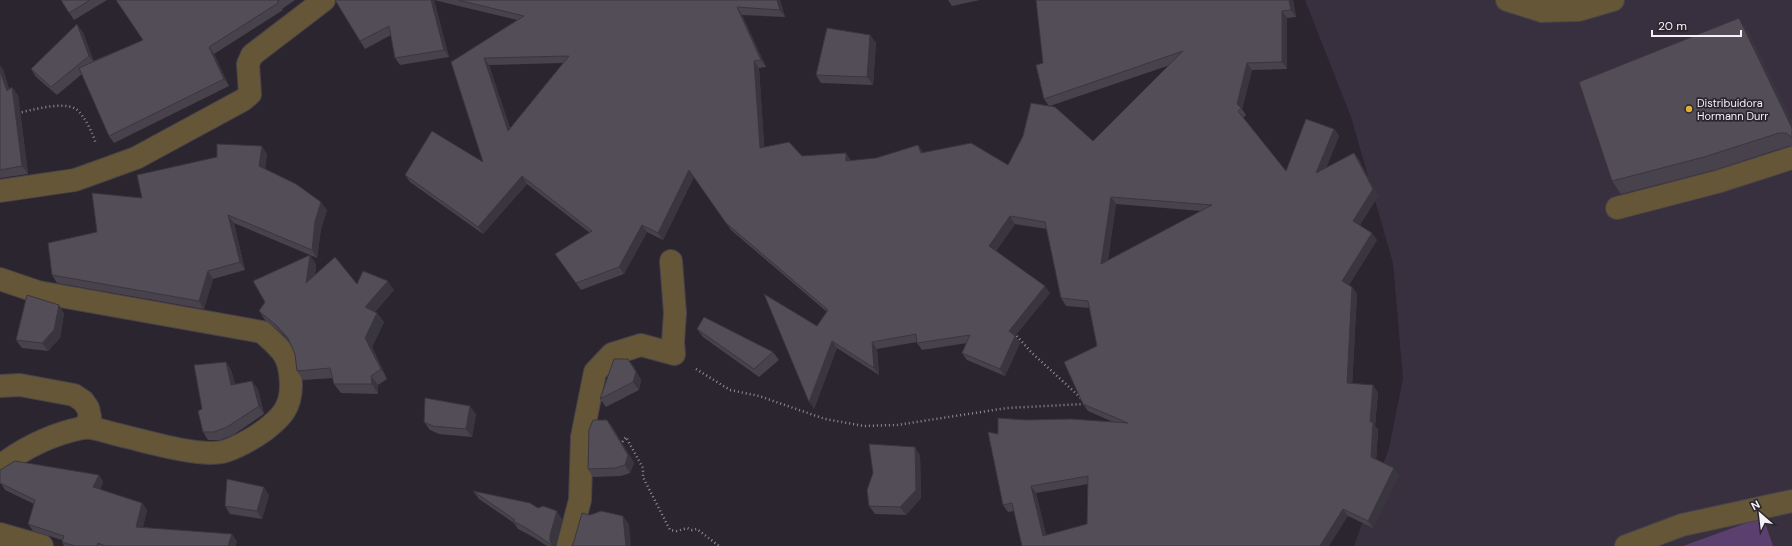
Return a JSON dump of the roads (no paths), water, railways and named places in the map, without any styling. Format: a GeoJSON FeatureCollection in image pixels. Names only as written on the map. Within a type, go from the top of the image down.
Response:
{"type":"FeatureCollection","features":[{"type":"Feature","properties":{"kind":"street"},"geometry":{"type":"LineString","coordinates":[[0,191],[75,180],[136,158],[243,100],[250,94],[248,64],[252,55],[324,0]]}},
{"type":"Feature","properties":{"kind":"street"},"geometry":{"type":"LineString","coordinates":[[1507,0],[1542,12],[1579,10],[1613,0]]}},
{"type":"Feature","properties":{"kind":"street"},"geometry":{"type":"LineString","coordinates":[[1617,208],[1717,182],[1792,158]]}},
{"type":"Feature","properties":{"kind":"street"},"geometry":{"type":"LineString","coordinates":[[568,546],[580,500],[582,437],[595,372],[612,354],[641,346],[674,354],[673,342],[675,306],[671,261]]}},
{"type":"Feature","properties":{"kind":"street"},"geometry":{"type":"LineString","coordinates":[[0,279],[38,292],[262,332],[282,349],[290,366],[291,387],[288,406],[278,420],[255,437],[222,452],[193,452],[84,428],[43,441],[13,456],[0,466]]}},
{"type":"Feature","properties":{"kind":"street"},"geometry":{"type":"LineString","coordinates":[[0,386],[20,385],[74,395],[83,401],[88,408],[90,417],[84,428]]}},
{"type":"Feature","properties":{"kind":"street"},"geometry":{"type":"LineString","coordinates":[[1626,546],[1682,525],[1792,501]]}},
{"type":"Feature","properties":{"kind":"street"},"geometry":{"type":"LineString","coordinates":[[0,534],[42,546]]}},
{"type":"Feature","properties":{"kind":"place","name":"Distribuidora Hormann Durr"},"geometry":{"type":"Point","coordinates":[1689,109]}}]}
